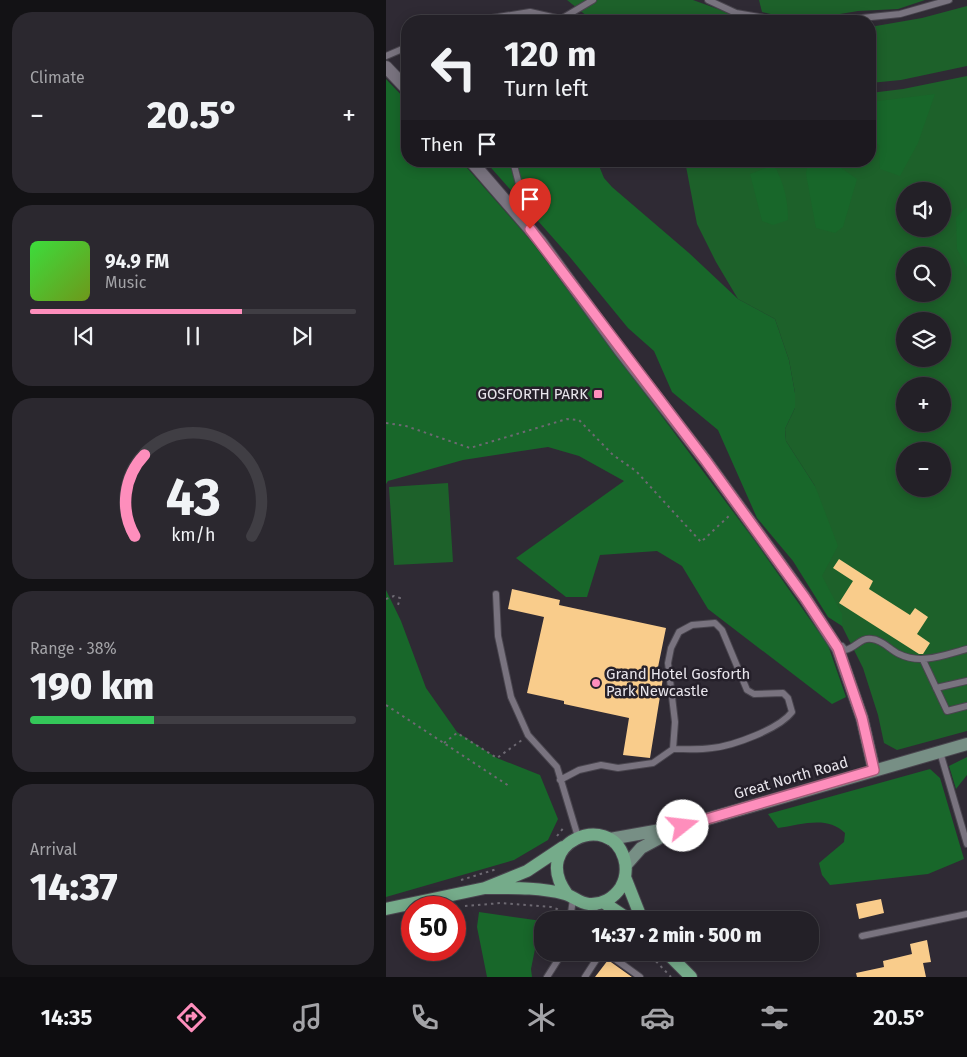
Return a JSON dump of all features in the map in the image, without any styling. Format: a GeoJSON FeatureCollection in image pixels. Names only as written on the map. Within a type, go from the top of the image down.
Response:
{"type":"FeatureCollection","features":[{"type":"Feature","properties":{"kind":"main road","name":"Great North Road"},"geometry":{"type":"LineString","coordinates":[[610,840],[683,826],[967,744]]}},
{"type":"Feature","properties":{"kind":"main road","name":"Great North Road"},"geometry":{"type":"LineString","coordinates":[[626,871],[641,848],[683,826]]}},
{"type":"Feature","properties":{"kind":"main road"},"geometry":{"type":"LineString","coordinates":[[386,909],[485,888],[527,871],[578,837],[594,834],[610,840],[623,855],[626,871],[639,911]]}},
{"type":"Feature","properties":{"kind":"main road"},"geometry":{"type":"LineString","coordinates":[[565,846],[558,860],[557,876],[570,896]]}},
{"type":"Feature","properties":{"kind":"main road"},"geometry":{"type":"LineString","coordinates":[[485,888],[540,890],[570,896],[589,904],[601,903],[617,892],[626,871]]}},
{"type":"Feature","properties":{"kind":"main road"},"geometry":{"type":"LineString","coordinates":[[601,903],[615,911]]}},
{"type":"Feature","properties":{"kind":"main road"},"geometry":{"type":"LineString","coordinates":[[675,961],[691,977]]}},
{"type":"Feature","properties":{"kind":"street"},"geometry":{"type":"LineString","coordinates":[[386,67],[401,83]]}},
{"type":"Feature","properties":{"kind":"street"},"geometry":{"type":"LineString","coordinates":[[477,167],[530,229],[738,506],[805,598],[838,648],[862,718],[874,770]]}},
{"type":"Feature","properties":{"kind":"lane"},"geometry":{"type":"LineString","coordinates":[[568,15],[594,0]]}},
{"type":"Feature","properties":{"kind":"lane"},"geometry":{"type":"LineString","coordinates":[[708,0],[736,13],[748,15]]}},
{"type":"Feature","properties":{"kind":"lane"},"geometry":{"type":"LineString","coordinates":[[876,17],[900,14],[949,0]]}},
{"type":"Feature","properties":{"kind":"lane"},"geometry":{"type":"LineString","coordinates":[[512,15],[530,12],[543,15]]}},
{"type":"Feature","properties":{"kind":"lane"},"geometry":{"type":"LineString","coordinates":[[386,56],[401,50]]}},
{"type":"Feature","properties":{"kind":"lane"},"geometry":{"type":"LineString","coordinates":[[514,167],[530,229]]}},
{"type":"Feature","properties":{"kind":"lane"},"geometry":{"type":"LineString","coordinates":[[496,594],[498,636],[511,697],[528,735],[557,767],[578,837]]}},
{"type":"Feature","properties":{"kind":"lane"},"geometry":{"type":"LineString","coordinates":[[560,780],[579,770],[601,766],[618,768],[653,763],[673,749],[711,749],[727,746],[786,720],[792,712],[788,698],[782,693],[754,694],[747,690],[722,630],[714,623],[692,625],[679,632],[671,648],[668,663],[675,722],[673,749]]}},
{"type":"Feature","properties":{"kind":"lane"},"geometry":{"type":"LineString","coordinates":[[838,648],[842,646],[845,650],[865,638],[875,639],[899,654],[923,660],[967,650]]}},
{"type":"Feature","properties":{"kind":"lane"},"geometry":{"type":"LineString","coordinates":[[923,660],[947,711],[967,706]]}},
{"type":"Feature","properties":{"kind":"lane"},"geometry":{"type":"LineString","coordinates":[[936,688],[967,681]]}},
{"type":"Feature","properties":{"kind":"lane"},"geometry":{"type":"LineString","coordinates":[[940,752],[967,844]]}},
{"type":"Feature","properties":{"kind":"lane"},"geometry":{"type":"LineString","coordinates":[[570,896],[570,911]]}},
{"type":"Feature","properties":{"kind":"lane"},"geometry":{"type":"LineString","coordinates":[[594,911],[601,903]]}},
{"type":"Feature","properties":{"kind":"lane"},"geometry":{"type":"LineString","coordinates":[[862,936],[967,914]]}},
{"type":"Feature","properties":{"kind":"lane"},"geometry":{"type":"LineString","coordinates":[[585,977],[596,960],[607,953],[640,977]]}},
{"type":"Feature","properties":{"kind":"lane"},"geometry":{"type":"LineString","coordinates":[[547,977],[557,961]]}},
{"type":"Feature","properties":{"kind":"path"},"geometry":{"type":"LineString","coordinates":[[386,423],[406,426],[470,448],[566,419],[579,420],[613,455],[636,471],[701,542],[738,506]]}},
{"type":"Feature","properties":{"kind":"path"},"geometry":{"type":"LineString","coordinates":[[386,599],[394,596],[400,598],[398,605]]}},
{"type":"Feature","properties":{"kind":"path"},"geometry":{"type":"LineString","coordinates":[[386,705],[509,786]]}},
{"type":"Feature","properties":{"kind":"path"},"geometry":{"type":"LineString","coordinates":[[444,743],[457,732],[497,758],[528,735]]}},
{"type":"Feature","properties":{"kind":"path"},"geometry":{"type":"LineString","coordinates":[[466,905],[501,903],[550,907],[559,911]]}},
{"type":"Feature","properties":{"kind":"path"},"geometry":{"type":"LineString","coordinates":[[656,961],[671,977]]}},
{"type":"Feature","properties":{"kind":"green space"},"geometry":{"type":"Polygon","coordinates":[[[567,0],[693,0],[734,15],[586,15],[567,0]]]}},
{"type":"Feature","properties":{"kind":"green space"},"geometry":{"type":"Polygon","coordinates":[[[759,0],[925,0],[898,9],[858,11],[834,15],[775,15],[762,12],[759,0]]]}},
{"type":"Feature","properties":{"kind":"green space"},"geometry":{"type":"Polygon","coordinates":[[[967,6],[967,66],[901,80],[876,82],[876,26],[922,18],[967,6]]]}},
{"type":"Feature","properties":{"kind":"green space"},"geometry":{"type":"Polygon","coordinates":[[[967,76],[967,731],[897,750],[884,743],[878,715],[863,668],[842,626],[820,591],[815,486],[786,441],[785,429],[795,408],[795,393],[789,360],[775,319],[738,299],[716,262],[697,224],[686,167],[876,167],[876,92],[903,89],[967,76]]]}},
{"type":"Feature","properties":{"kind":"green space"},"geometry":{"type":"Polygon","coordinates":[[[386,79],[401,95],[401,167],[466,167],[533,243],[755,541],[828,645],[846,697],[832,704],[708,609],[682,566],[657,551],[600,555],[587,597],[566,597],[516,558],[624,481],[579,456],[548,447],[463,460],[388,481],[386,484],[386,79]]]}},
{"type":"Feature","properties":{"kind":"green space"},"geometry":{"type":"Polygon","coordinates":[[[935,94],[918,143],[900,176],[880,169],[879,145],[876,143],[876,101],[935,94]]]}},
{"type":"Feature","properties":{"kind":"green space"},"geometry":{"type":"Polygon","coordinates":[[[490,167],[599,167],[604,178],[612,187],[689,253],[738,299],[775,319],[789,360],[795,393],[795,408],[785,429],[786,441],[815,486],[838,546],[822,576],[842,614],[842,626],[828,617],[793,561],[757,518],[718,430],[672,392],[654,351],[628,328],[569,256],[490,167]]]}},
{"type":"Feature","properties":{"kind":"green space"},"geometry":{"type":"Polygon","coordinates":[[[769,167],[775,167],[785,192],[788,220],[773,225],[762,221],[750,174],[769,167]]]}},
{"type":"Feature","properties":{"kind":"green space"},"geometry":{"type":"Polygon","coordinates":[[[807,167],[840,167],[857,179],[843,227],[835,233],[816,228],[806,174],[807,167]]]}},
{"type":"Feature","properties":{"kind":"green space"},"geometry":{"type":"Polygon","coordinates":[[[967,207],[967,268],[957,249],[956,217],[967,207]]]}},
{"type":"Feature","properties":{"kind":"green space"},"geometry":{"type":"Polygon","coordinates":[[[448,483],[453,562],[394,565],[389,487],[448,483]]]}},
{"type":"Feature","properties":{"kind":"green space"},"geometry":{"type":"Polygon","coordinates":[[[386,590],[401,621],[426,688],[457,732],[497,758],[540,775],[558,819],[548,840],[514,860],[386,897],[386,590]]]}},
{"type":"Feature","properties":{"kind":"green space"},"geometry":{"type":"Polygon","coordinates":[[[967,757],[967,775],[956,789],[949,766],[967,757]]]}},
{"type":"Feature","properties":{"kind":"green space"},"geometry":{"type":"Polygon","coordinates":[[[930,769],[940,778],[964,859],[928,874],[830,885],[822,875],[819,863],[844,842],[845,833],[838,827],[822,823],[778,828],[768,814],[930,769]]]}},
{"type":"Feature","properties":{"kind":"green space"},"geometry":{"type":"Polygon","coordinates":[[[479,912],[534,920],[532,977],[487,977],[477,927],[479,912]]]}},
{"type":"Feature","properties":{"kind":"building"},"geometry":{"type":"Polygon","coordinates":[[[839,559],[873,581],[869,589],[910,615],[915,608],[928,617],[917,634],[930,643],[923,654],[919,654],[839,603],[853,581],[833,568],[839,559]]]}},
{"type":"Feature","properties":{"kind":"building","name":"Grand Hotel Gosforth Park Newcastle"},"geometry":{"type":"Polygon","coordinates":[[[512,589],[560,600],[559,605],[666,628],[656,677],[663,678],[650,758],[623,755],[629,718],[564,704],[564,701],[527,693],[544,617],[508,609],[512,589]]]}},
{"type":"Feature","properties":{"kind":"building"},"geometry":{"type":"Polygon","coordinates":[[[881,899],[884,913],[859,919],[856,904],[881,899]]]}},
{"type":"Feature","properties":{"kind":"building"},"geometry":{"type":"Polygon","coordinates":[[[927,940],[931,962],[923,963],[926,977],[857,977],[856,973],[884,967],[883,961],[912,954],[910,944],[927,940]]]}},
{"type":"Feature","properties":{"kind":"building"},"geometry":{"type":"Polygon","coordinates":[[[607,961],[609,961],[632,977],[595,977],[607,961]]]}},
{"type":"Feature","properties":{"kind":"place","name":"GOSFORTH PARK"},"geometry":{"type":"Point","coordinates":[598,394]}},
{"type":"Feature","properties":{"kind":"place","name":"Grand Hotel Gosforth Park Newcastle"},"geometry":{"type":"Point","coordinates":[596,683]}},
{"type":"Feature","properties":{"kind":"route"},"geometry":{"type":"LineString","coordinates":[[530,229],[619,349],[706,461],[805,598],[838,648],[862,718],[874,770],[683,826]]}}]}
